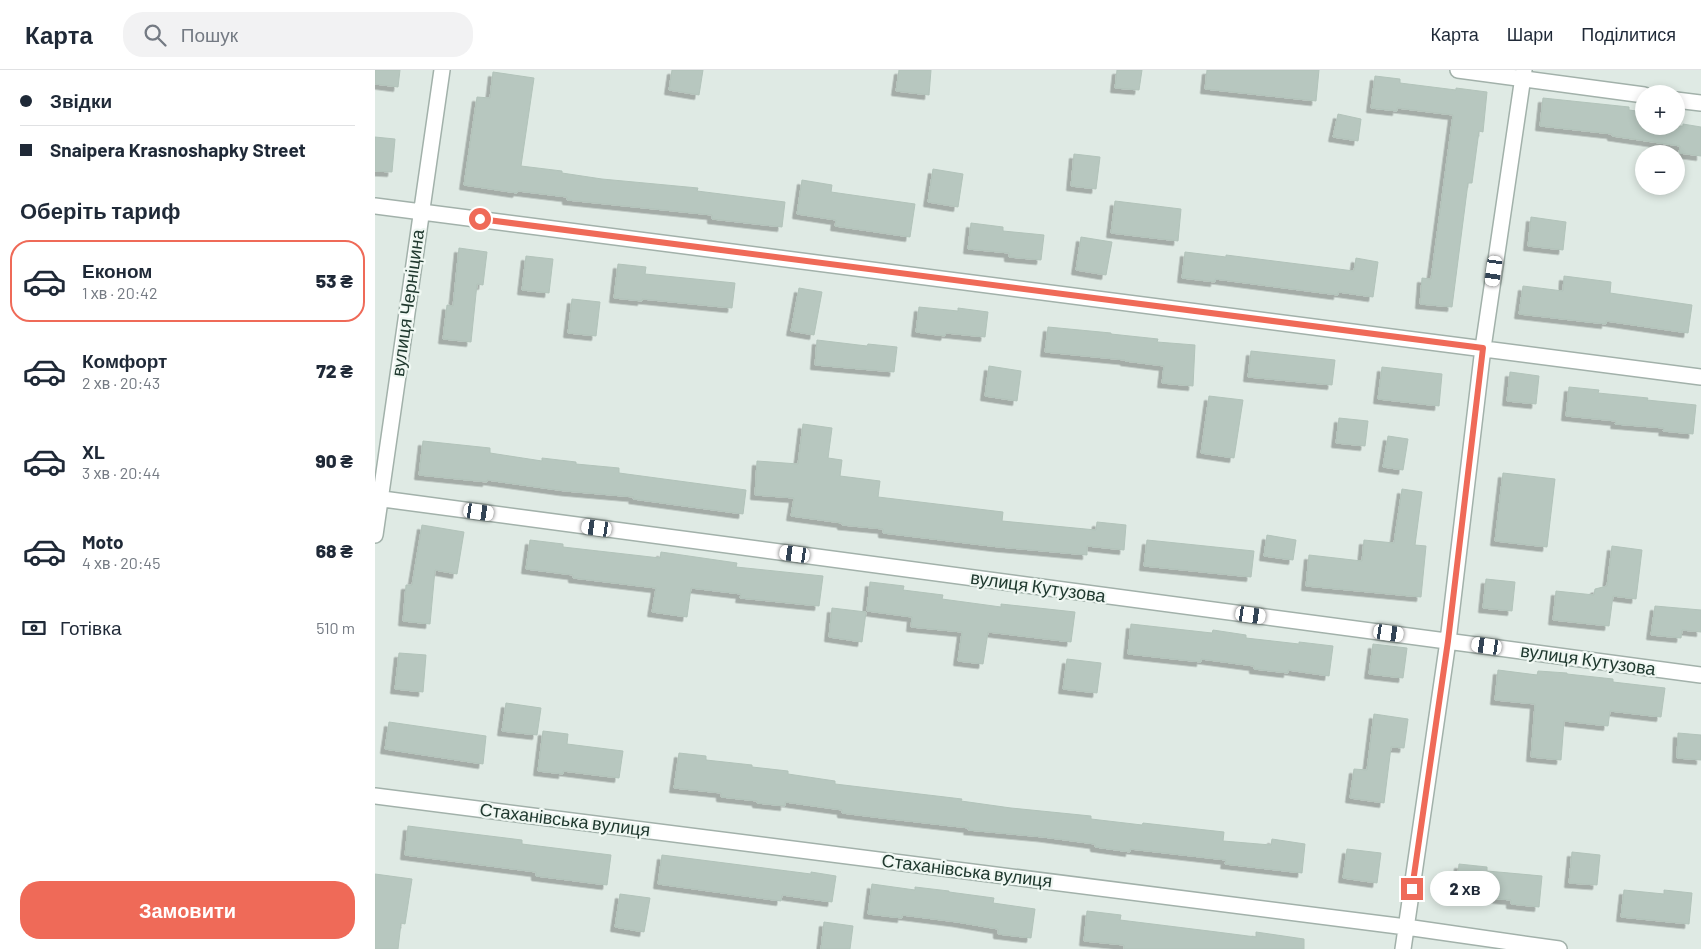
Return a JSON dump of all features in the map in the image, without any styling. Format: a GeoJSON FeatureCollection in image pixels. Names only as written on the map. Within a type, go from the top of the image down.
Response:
{"type":"FeatureCollection","features":[{"type":"Feature","properties":{"kind":"street","name":"вулиця Черніцина"},"geometry":{"type":"LineString","coordinates":[[375,535],[377,499],[442,70]]}},
{"type":"Feature","properties":{"kind":"street"},"geometry":{"type":"LineString","coordinates":[[1458,70],[1524,74],[1635,93]]}},
{"type":"Feature","properties":{"kind":"street"},"geometry":{"type":"LineString","coordinates":[[1403,949],[1448,641],[1483,348],[1524,74]]}},
{"type":"Feature","properties":{"kind":"street"},"geometry":{"type":"LineString","coordinates":[[1685,101],[1701,103]]}},
{"type":"Feature","properties":{"kind":"street"},"geometry":{"type":"LineString","coordinates":[[375,206],[1701,377]]}},
{"type":"Feature","properties":{"kind":"street","name":"вулиця Кутузова"},"geometry":{"type":"LineString","coordinates":[[377,499],[1701,675]]}},
{"type":"Feature","properties":{"kind":"street","name":"Стаханівська вулиця"},"geometry":{"type":"LineString","coordinates":[[375,796],[1406,927],[1559,949]]}},
{"type":"Feature","properties":{"kind":"building"},"geometry":{"type":"Polygon","coordinates":[[[375,70],[400,70],[398,87],[375,84],[375,70]]]}},
{"type":"Feature","properties":{"kind":"building"},"geometry":{"type":"Polygon","coordinates":[[[672,70],[703,70],[699,95],[669,90],[672,70]]]}},
{"type":"Feature","properties":{"kind":"building"},"geometry":{"type":"Polygon","coordinates":[[[899,70],[931,70],[929,95],[896,91],[899,70]]]}},
{"type":"Feature","properties":{"kind":"building"},"geometry":{"type":"Polygon","coordinates":[[[1117,70],[1142,70],[1139,90],[1115,88],[1117,70]]]}},
{"type":"Feature","properties":{"kind":"building"},"geometry":{"type":"Polygon","coordinates":[[[1207,70],[1319,70],[1316,101],[1205,89],[1207,70]]]}},
{"type":"Feature","properties":{"kind":"building"},"geometry":{"type":"Polygon","coordinates":[[[493,72],[534,78],[521,166],[562,171],[562,173],[602,179],[698,188],[697,191],[785,202],[782,227],[712,219],[712,215],[567,200],[567,197],[518,191],[517,193],[464,185],[477,97],[490,98],[493,72]]]}},
{"type":"Feature","properties":{"kind":"building"},"geometry":{"type":"Polygon","coordinates":[[[1375,76],[1400,79],[1400,83],[1487,92],[1483,132],[1479,131],[1472,183],[1468,183],[1452,307],[1420,304],[1422,278],[1431,279],[1453,115],[1397,108],[1397,111],[1371,108],[1375,76]]]}},
{"type":"Feature","properties":{"kind":"building"},"geometry":{"type":"Polygon","coordinates":[[[1543,98],[1629,107],[1629,110],[1635,111],[1635,135],[1685,135],[1685,124],[1701,127],[1701,156],[1685,154],[1685,145],[1673,145],[1612,136],[1612,134],[1540,126],[1543,98]]]}},
{"type":"Feature","properties":{"kind":"building"},"geometry":{"type":"Polygon","coordinates":[[[1338,114],[1361,119],[1358,141],[1333,137],[1338,114]]]}},
{"type":"Feature","properties":{"kind":"building"},"geometry":{"type":"Polygon","coordinates":[[[375,137],[395,139],[392,172],[375,171],[375,137]]]}},
{"type":"Feature","properties":{"kind":"building"},"geometry":{"type":"Polygon","coordinates":[[[1074,154],[1100,157],[1096,189],[1071,186],[1074,154]]]}},
{"type":"Feature","properties":{"kind":"building"},"geometry":{"type":"Polygon","coordinates":[[[933,169],[963,174],[958,207],[928,202],[933,169]]]}},
{"type":"Feature","properties":{"kind":"building"},"geometry":{"type":"Polygon","coordinates":[[[802,180],[832,185],[831,192],[915,204],[910,237],[835,226],[836,220],[797,214],[802,180]]]}},
{"type":"Feature","properties":{"kind":"building"},"geometry":{"type":"Polygon","coordinates":[[[1115,201],[1181,209],[1178,241],[1111,233],[1115,201]]]}},
{"type":"Feature","properties":{"kind":"building"},"geometry":{"type":"Polygon","coordinates":[[[1531,217],[1566,222],[1563,250],[1528,246],[1531,217]]]}},
{"type":"Feature","properties":{"kind":"building"},"geometry":{"type":"Polygon","coordinates":[[[971,223],[1003,227],[1003,231],[1044,235],[1041,260],[1009,257],[1009,253],[968,249],[971,223]]]}},
{"type":"Feature","properties":{"kind":"building"},"geometry":{"type":"Polygon","coordinates":[[[1081,237],[1112,242],[1106,275],[1076,270],[1081,237]]]}},
{"type":"Feature","properties":{"kind":"building"},"geometry":{"type":"Polygon","coordinates":[[[459,248],[487,252],[483,285],[477,284],[471,342],[443,339],[447,305],[453,306],[459,248]]]}},
{"type":"Feature","properties":{"kind":"building"},"geometry":{"type":"Polygon","coordinates":[[[1185,252],[1226,257],[1226,255],[1354,271],[1356,258],[1378,262],[1373,297],[1338,292],[1338,295],[1215,279],[1215,282],[1182,278],[1185,252]]]}},
{"type":"Feature","properties":{"kind":"building"},"geometry":{"type":"Polygon","coordinates":[[[526,256],[553,259],[549,293],[522,290],[526,256]]]}},
{"type":"Feature","properties":{"kind":"building"},"geometry":{"type":"Polygon","coordinates":[[[618,264],[646,267],[645,274],[735,283],[732,308],[614,298],[618,264]]]}},
{"type":"Feature","properties":{"kind":"building"},"geometry":{"type":"Polygon","coordinates":[[[1564,276],[1611,282],[1610,293],[1692,305],[1688,333],[1606,321],[1606,324],[1519,314],[1523,286],[1563,291],[1564,276]]]}},
{"type":"Feature","properties":{"kind":"building"},"geometry":{"type":"Polygon","coordinates":[[[799,288],[822,292],[814,335],[791,331],[799,288]]]}},
{"type":"Feature","properties":{"kind":"building"},"geometry":{"type":"Polygon","coordinates":[[[572,299],[600,302],[596,336],[568,333],[572,299]]]}},
{"type":"Feature","properties":{"kind":"building"},"geometry":{"type":"Polygon","coordinates":[[[919,307],[958,311],[958,308],[988,312],[985,337],[946,333],[945,336],[916,332],[919,307]]]}},
{"type":"Feature","properties":{"kind":"building"},"geometry":{"type":"Polygon","coordinates":[[[1048,327],[1111,333],[1158,339],[1157,342],[1195,345],[1193,386],[1162,383],[1164,366],[1045,352],[1048,327]]]}},
{"type":"Feature","properties":{"kind":"building"},"geometry":{"type":"Polygon","coordinates":[[[817,340],[867,346],[868,344],[897,347],[894,372],[815,365],[817,340]]]}},
{"type":"Feature","properties":{"kind":"building"},"geometry":{"type":"Polygon","coordinates":[[[1251,351],[1335,360],[1332,385],[1248,377],[1251,351]]]}},
{"type":"Feature","properties":{"kind":"building"},"geometry":{"type":"Polygon","coordinates":[[[989,366],[1021,371],[1017,401],[985,396],[989,366]]]}},
{"type":"Feature","properties":{"kind":"building"},"geometry":{"type":"Polygon","coordinates":[[[1382,367],[1442,374],[1439,406],[1378,399],[1382,367]]]}},
{"type":"Feature","properties":{"kind":"building"},"geometry":{"type":"Polygon","coordinates":[[[1510,372],[1539,376],[1536,404],[1507,401],[1510,372]]]}},
{"type":"Feature","properties":{"kind":"building"},"geometry":{"type":"Polygon","coordinates":[[[1569,387],[1599,390],[1598,393],[1648,398],[1647,400],[1696,405],[1693,434],[1663,431],[1664,428],[1615,424],[1616,421],[1566,416],[1569,387]]]}},
{"type":"Feature","properties":{"kind":"building"},"geometry":{"type":"Polygon","coordinates":[[[1209,396],[1243,400],[1234,458],[1201,453],[1209,396]]]}},
{"type":"Feature","properties":{"kind":"building"},"geometry":{"type":"Polygon","coordinates":[[[1339,418],[1368,421],[1365,446],[1336,443],[1339,418]]]}},
{"type":"Feature","properties":{"kind":"building"},"geometry":{"type":"Polygon","coordinates":[[[803,424],[832,428],[828,458],[842,460],[840,476],[880,481],[878,497],[1003,512],[1002,521],[1096,530],[1097,522],[1126,525],[1124,550],[1087,546],[1087,555],[999,547],[883,533],[883,529],[842,525],[842,523],[791,516],[794,498],[755,495],[757,461],[798,464],[803,424]]]}},
{"type":"Feature","properties":{"kind":"building"},"geometry":{"type":"Polygon","coordinates":[[[1388,436],[1408,439],[1403,470],[1383,467],[1388,436]]]}},
{"type":"Feature","properties":{"kind":"building"},"geometry":{"type":"Polygon","coordinates":[[[423,441],[490,448],[490,453],[542,461],[542,458],[576,462],[576,464],[619,468],[619,473],[746,490],[743,514],[633,499],[634,497],[565,491],[487,480],[487,482],[419,475],[423,441]]]}},
{"type":"Feature","properties":{"kind":"building"},"geometry":{"type":"Polygon","coordinates":[[[1503,473],[1555,479],[1547,547],[1495,541],[1503,473]]]}},
{"type":"Feature","properties":{"kind":"building"},"geometry":{"type":"Polygon","coordinates":[[[1402,489],[1422,492],[1415,545],[1426,546],[1421,597],[1306,586],[1309,555],[1362,561],[1364,540],[1394,543],[1402,489]]]}},
{"type":"Feature","properties":{"kind":"building"},"geometry":{"type":"Polygon","coordinates":[[[422,525],[464,532],[457,574],[435,570],[430,624],[403,621],[406,585],[412,585],[422,525]]]}},
{"type":"Feature","properties":{"kind":"building"},"geometry":{"type":"Polygon","coordinates":[[[1267,535],[1296,540],[1293,560],[1264,556],[1267,535]]]}},
{"type":"Feature","properties":{"kind":"building"},"geometry":{"type":"Polygon","coordinates":[[[530,540],[563,544],[563,547],[660,558],[661,552],[737,563],[736,567],[823,576],[819,606],[740,598],[741,594],[691,588],[687,617],[652,612],[656,588],[573,578],[573,575],[526,569],[530,540]]]}},
{"type":"Feature","properties":{"kind":"building"},"geometry":{"type":"Polygon","coordinates":[[[1147,540],[1254,551],[1251,577],[1144,566],[1147,540]]]}},
{"type":"Feature","properties":{"kind":"building"},"geometry":{"type":"Polygon","coordinates":[[[1612,546],[1642,550],[1636,599],[1613,596],[1609,626],[1553,620],[1556,591],[1594,595],[1595,589],[1607,586],[1612,546]]]}},
{"type":"Feature","properties":{"kind":"building"},"geometry":{"type":"Polygon","coordinates":[[[1486,579],[1515,582],[1512,611],[1483,608],[1486,579]]]}},
{"type":"Feature","properties":{"kind":"building"},"geometry":{"type":"Polygon","coordinates":[[[870,582],[904,586],[903,590],[943,595],[942,599],[1001,607],[1001,604],[1075,612],[1071,642],[988,632],[983,664],[958,661],[962,632],[911,627],[912,617],[867,611],[870,582]]]}},
{"type":"Feature","properties":{"kind":"building"},"geometry":{"type":"Polygon","coordinates":[[[1655,606],[1701,610],[1701,632],[1682,630],[1681,638],[1651,635],[1655,606]]]}},
{"type":"Feature","properties":{"kind":"building"},"geometry":{"type":"Polygon","coordinates":[[[832,608],[866,612],[862,642],[829,637],[832,608]]]}},
{"type":"Feature","properties":{"kind":"building"},"geometry":{"type":"Polygon","coordinates":[[[1131,624],[1212,633],[1213,630],[1246,635],[1246,638],[1333,646],[1329,676],[1288,670],[1288,673],[1254,669],[1254,666],[1201,659],[1201,662],[1128,654],[1131,624]]]}},
{"type":"Feature","properties":{"kind":"building"},"geometry":{"type":"Polygon","coordinates":[[[1373,644],[1407,648],[1403,678],[1369,674],[1373,644]]]}},
{"type":"Feature","properties":{"kind":"building"},"geometry":{"type":"Polygon","coordinates":[[[399,653],[426,655],[423,692],[395,689],[399,653]]]}},
{"type":"Feature","properties":{"kind":"building"},"geometry":{"type":"Polygon","coordinates":[[[1067,659],[1101,663],[1097,693],[1063,689],[1067,659]]]}},
{"type":"Feature","properties":{"kind":"building"},"geometry":{"type":"Polygon","coordinates":[[[1498,670],[1537,675],[1538,671],[1567,673],[1613,679],[1613,682],[1665,688],[1661,717],[1610,711],[1608,726],[1564,721],[1561,760],[1531,757],[1535,704],[1495,700],[1498,670]]]}},
{"type":"Feature","properties":{"kind":"building"},"geometry":{"type":"Polygon","coordinates":[[[506,703],[541,708],[537,735],[502,731],[506,703]]]}},
{"type":"Feature","properties":{"kind":"building"},"geometry":{"type":"Polygon","coordinates":[[[1374,714],[1408,719],[1404,748],[1391,747],[1384,803],[1350,798],[1354,769],[1367,770],[1374,714]]]}},
{"type":"Feature","properties":{"kind":"building"},"geometry":{"type":"Polygon","coordinates":[[[389,722],[486,736],[483,764],[385,749],[389,722]]]}},
{"type":"Feature","properties":{"kind":"building"},"geometry":{"type":"Polygon","coordinates":[[[543,731],[568,734],[567,744],[623,751],[619,778],[563,771],[563,774],[538,771],[543,731]]]}},
{"type":"Feature","properties":{"kind":"building"},"geometry":{"type":"Polygon","coordinates":[[[1678,733],[1701,735],[1701,760],[1677,758],[1678,733]]]}},
{"type":"Feature","properties":{"kind":"building"},"geometry":{"type":"Polygon","coordinates":[[[679,753],[706,756],[706,760],[788,771],[788,774],[835,781],[835,784],[962,799],[961,801],[1011,808],[1091,816],[1091,819],[1224,832],[1223,841],[1271,845],[1272,839],[1305,844],[1302,873],[1225,864],[1226,860],[1130,849],[1130,852],[1095,847],[1095,844],[968,830],[969,828],[842,813],[842,810],[785,802],[785,806],[757,803],[757,801],[721,797],[721,793],[674,788],[679,753]]]}},
{"type":"Feature","properties":{"kind":"building"},"geometry":{"type":"Polygon","coordinates":[[[408,826],[522,840],[522,844],[611,855],[607,885],[536,876],[536,872],[405,855],[408,826]]]}},
{"type":"Feature","properties":{"kind":"building"},"geometry":{"type":"Polygon","coordinates":[[[1347,849],[1381,853],[1377,883],[1343,878],[1347,849]]]}},
{"type":"Feature","properties":{"kind":"building"},"geometry":{"type":"Polygon","coordinates":[[[1572,852],[1600,855],[1597,885],[1569,883],[1572,852]]]}},
{"type":"Feature","properties":{"kind":"building"},"geometry":{"type":"Polygon","coordinates":[[[662,855],[836,876],[832,902],[782,895],[781,901],[658,884],[662,855]]]}},
{"type":"Feature","properties":{"kind":"building"},"geometry":{"type":"Polygon","coordinates":[[[1459,864],[1487,867],[1487,871],[1542,876],[1539,907],[1511,904],[1511,900],[1456,895],[1459,864]]]}},
{"type":"Feature","properties":{"kind":"building"},"geometry":{"type":"Polygon","coordinates":[[[375,874],[412,879],[405,924],[401,923],[398,949],[375,949],[375,874]]]}},
{"type":"Feature","properties":{"kind":"building"},"geometry":{"type":"Polygon","coordinates":[[[872,884],[915,890],[915,887],[949,891],[994,898],[993,903],[1035,909],[1031,938],[998,934],[998,929],[957,922],[902,915],[902,918],[868,914],[872,884]]]}},
{"type":"Feature","properties":{"kind":"building"},"geometry":{"type":"Polygon","coordinates":[[[1624,890],[1664,894],[1664,890],[1692,893],[1689,924],[1621,917],[1624,890]]]}},
{"type":"Feature","properties":{"kind":"building"},"geometry":{"type":"Polygon","coordinates":[[[620,894],[650,898],[644,932],[615,927],[620,894]]]}},
{"type":"Feature","properties":{"kind":"building"},"geometry":{"type":"Polygon","coordinates":[[[1087,911],[1121,915],[1120,920],[1256,937],[1256,932],[1304,939],[1304,949],[1124,949],[1124,945],[1084,941],[1087,911]]]}},
{"type":"Feature","properties":{"kind":"building"},"geometry":{"type":"Polygon","coordinates":[[[824,922],[853,926],[850,949],[821,949],[824,922]]]}},
{"type":"Feature","properties":{"kind":"route"},"geometry":{"type":"LineString","coordinates":[[480,219],[1483,348],[1448,641],[1412,889]]}}]}
